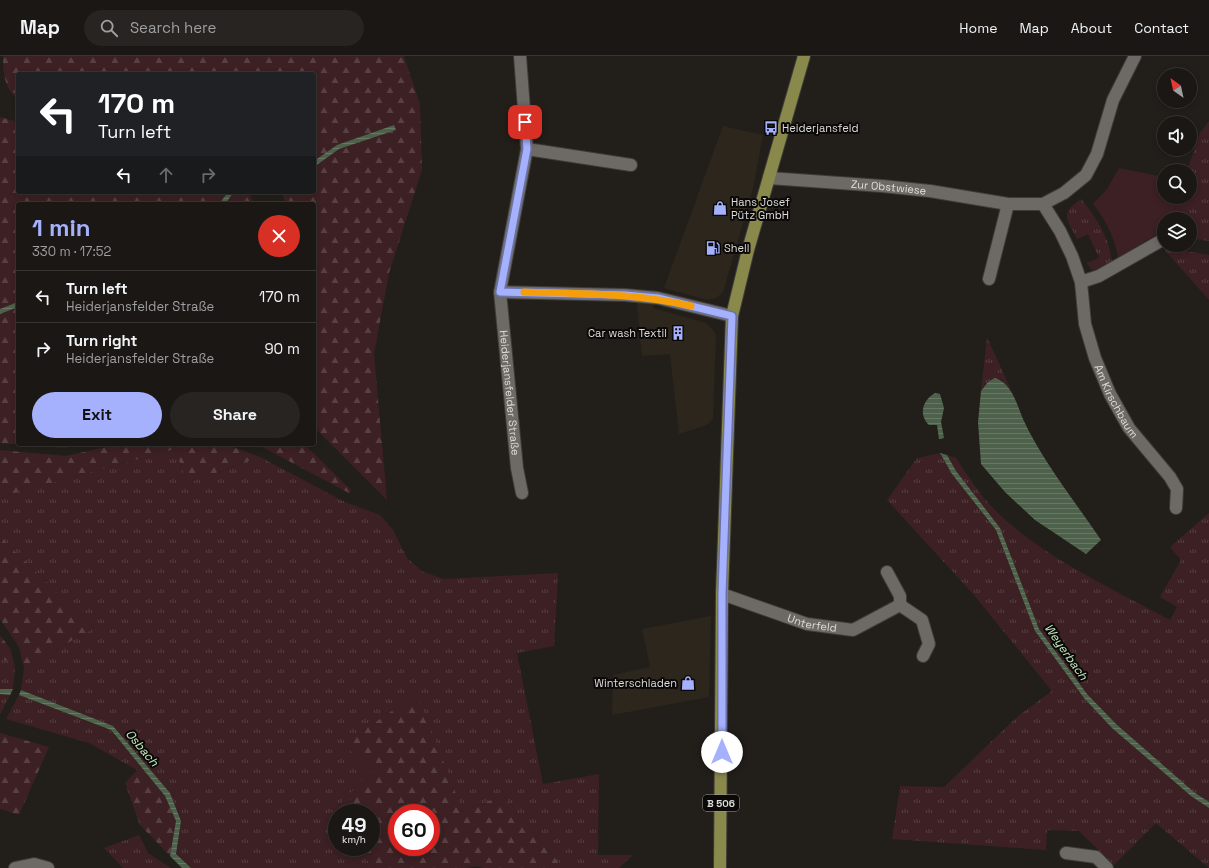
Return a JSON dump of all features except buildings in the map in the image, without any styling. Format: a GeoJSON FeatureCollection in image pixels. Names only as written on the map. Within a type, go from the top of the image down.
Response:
{"type":"FeatureCollection","features":[{"type":"Feature","properties":{"kind":"main road","name":"B 506"},"geometry":{"type":"LineString","coordinates":[[720,868],[722,594],[732,316],[748,250],[804,56]]}},
{"type":"Feature","properties":{"kind":"street","name":"Heiderjansfelder Straße"},"geometry":{"type":"LineString","coordinates":[[520,56],[527,149],[500,292],[517,468],[522,493]]}},
{"type":"Feature","properties":{"kind":"street","name":"Zur Obstwiese"},"geometry":{"type":"LineString","coordinates":[[769,178],[930,191],[1008,204],[1043,204],[1064,193],[1086,175],[1097,154],[1113,100],[1134,56]]}},
{"type":"Feature","properties":{"kind":"street"},"geometry":{"type":"LineString","coordinates":[[527,149],[631,165]]}},
{"type":"Feature","properties":{"kind":"street"},"geometry":{"type":"LineString","coordinates":[[989,280],[1008,204]]}},
{"type":"Feature","properties":{"kind":"street","name":"Am Kirschbaum"},"geometry":{"type":"LineString","coordinates":[[1043,204],[1060,231],[1081,282],[1086,324],[1100,372],[1110,394],[1129,428],[1170,477],[1177,489],[1176,508]]}},
{"type":"Feature","properties":{"kind":"street"},"geometry":{"type":"LineString","coordinates":[[1081,282],[1099,276],[1157,243]]}},
{"type":"Feature","properties":{"kind":"street"},"geometry":{"type":"LineString","coordinates":[[500,292],[625,295],[658,298],[732,316]]}},
{"type":"Feature","properties":{"kind":"street"},"geometry":{"type":"LineString","coordinates":[[887,572],[900,596],[900,605],[922,620],[929,644],[923,656]]}},
{"type":"Feature","properties":{"kind":"street","name":"Unterfeld"},"geometry":{"type":"LineString","coordinates":[[722,594],[807,624],[853,630],[900,605]]}},
{"type":"Feature","properties":{"kind":"street"},"geometry":{"type":"LineString","coordinates":[[1066,853],[1096,857],[1107,868]]}},
{"type":"Feature","properties":{"kind":"street"},"geometry":{"type":"LineString","coordinates":[[16,868],[34,864],[48,868]]}},
{"type":"Feature","properties":{"kind":"shaded area"},"geometry":{"type":"Polygon","coordinates":[[[394,125],[396,130],[339,149],[316,166],[316,160],[337,145],[394,125]]]}},
{"type":"Feature","properties":{"kind":"shaded area"},"geometry":{"type":"Polygon","coordinates":[[[723,126],[763,135],[753,188],[723,292],[716,298],[707,300],[664,288],[723,126]]]}},
{"type":"Feature","properties":{"kind":"shaded area"},"geometry":{"type":"Polygon","coordinates":[[[226,194],[232,194],[226,202],[220,202],[226,194]]]}},
{"type":"Feature","properties":{"kind":"shaded area"},"geometry":{"type":"Polygon","coordinates":[[[16,303],[16,308],[0,314],[0,309],[16,303]]]}},
{"type":"Feature","properties":{"kind":"shaded area"},"geometry":{"type":"Polygon","coordinates":[[[637,303],[654,305],[653,308],[706,323],[716,335],[713,418],[707,425],[679,434],[670,354],[642,356],[637,303]]]}},
{"type":"Feature","properties":{"kind":"shaded area"},"geometry":{"type":"Polygon","coordinates":[[[995,378],[1010,389],[1030,434],[1039,450],[1101,540],[1086,554],[1035,520],[1005,492],[981,464],[978,422],[981,391],[988,382],[995,378]]]}},
{"type":"Feature","properties":{"kind":"shaded area"},"geometry":{"type":"Polygon","coordinates":[[[935,393],[940,394],[944,408],[941,422],[944,438],[939,439],[937,425],[929,425],[923,412],[927,399],[935,393]]]}},
{"type":"Feature","properties":{"kind":"shaded area"},"geometry":{"type":"Polygon","coordinates":[[[940,453],[947,455],[956,471],[1000,528],[1039,629],[1087,694],[1116,724],[1195,793],[1209,802],[1209,808],[1191,796],[1112,728],[1084,698],[1035,631],[996,530],[952,474],[940,453]]]}},
{"type":"Feature","properties":{"kind":"shaded area"},"geometry":{"type":"Polygon","coordinates":[[[711,616],[709,697],[612,715],[613,675],[650,667],[642,629],[711,616]]]}},
{"type":"Feature","properties":{"kind":"shaded area"},"geometry":{"type":"Polygon","coordinates":[[[0,689],[13,689],[10,695],[0,694],[0,689]]]}},
{"type":"Feature","properties":{"kind":"shaded area"},"geometry":{"type":"Polygon","coordinates":[[[21,690],[113,726],[170,793],[181,821],[176,854],[191,868],[182,868],[170,856],[176,821],[165,796],[111,730],[19,695],[21,690]]]}},
{"type":"Feature","properties":{"kind":"green space"},"geometry":{"type":"Polygon","coordinates":[[[3,56],[404,56],[420,104],[422,170],[389,273],[374,354],[387,500],[316,429],[316,202],[284,202],[282,194],[316,194],[316,166],[339,149],[396,130],[394,125],[337,145],[316,160],[316,72],[16,72],[16,97],[7,85],[3,68],[3,56]]]}},
{"type":"Feature","properties":{"kind":"green space"},"geometry":{"type":"Polygon","coordinates":[[[0,117],[16,121],[16,194],[226,194],[220,202],[16,202],[16,303],[0,309],[0,117]]]}},
{"type":"Feature","properties":{"kind":"green space"},"geometry":{"type":"Polygon","coordinates":[[[1209,121],[1209,241],[1197,239],[1197,212],[1174,212],[1177,204],[1197,204],[1197,164],[1189,164],[1192,156],[1197,156],[1197,142],[1200,133],[1209,121]]]}},
{"type":"Feature","properties":{"kind":"green space"},"geometry":{"type":"Polygon","coordinates":[[[1119,168],[1157,176],[1157,204],[1177,204],[1174,212],[1157,212],[1157,235],[1118,257],[1109,229],[1093,204],[1107,189],[1119,168]]]}},
{"type":"Feature","properties":{"kind":"green space"},"geometry":{"type":"Polygon","coordinates":[[[232,194],[249,194],[254,202],[226,202],[232,194]]]}},
{"type":"Feature","properties":{"kind":"green space"},"geometry":{"type":"Polygon","coordinates":[[[1081,199],[1101,228],[1110,252],[1112,261],[1098,269],[1092,270],[1087,263],[1099,258],[1088,234],[1077,239],[1068,222],[1067,213],[1074,204],[1081,199]]]}},
{"type":"Feature","properties":{"kind":"green space"},"geometry":{"type":"Polygon","coordinates":[[[1166,252],[1191,252],[1209,255],[1209,300],[1166,252]]]}},
{"type":"Feature","properties":{"kind":"green space"},"geometry":{"type":"Polygon","coordinates":[[[16,308],[16,444],[0,443],[0,314],[16,308]]]}},
{"type":"Feature","properties":{"kind":"green space"},"geometry":{"type":"Polygon","coordinates":[[[987,337],[1011,390],[1001,379],[988,382],[981,391],[987,337]]]}},
{"type":"Feature","properties":{"kind":"green space"},"geometry":{"type":"Polygon","coordinates":[[[39,446],[74,446],[65,448],[39,446]]]}},
{"type":"Feature","properties":{"kind":"green space"},"geometry":{"type":"Polygon","coordinates":[[[111,446],[230,446],[260,457],[187,483],[175,449],[0,497],[0,450],[66,456],[111,446]]]}},
{"type":"Feature","properties":{"kind":"green space"},"geometry":{"type":"Polygon","coordinates":[[[259,446],[306,446],[351,490],[349,493],[259,446]]]}},
{"type":"Feature","properties":{"kind":"green space"},"geometry":{"type":"Polygon","coordinates":[[[175,449],[187,483],[260,457],[345,502],[380,515],[393,530],[407,558],[423,572],[444,579],[558,573],[554,646],[517,653],[543,784],[599,774],[598,855],[633,855],[619,868],[563,868],[503,795],[463,812],[343,744],[372,771],[340,804],[328,804],[328,816],[325,819],[328,822],[328,856],[362,856],[375,868],[191,868],[176,854],[181,821],[170,793],[113,726],[21,690],[24,668],[94,628],[8,545],[0,534],[0,497],[175,449]]]}},
{"type":"Feature","properties":{"kind":"green space"},"geometry":{"type":"Polygon","coordinates":[[[940,453],[952,474],[996,530],[1035,631],[1084,698],[1112,728],[1191,796],[1209,808],[1209,868],[1156,823],[1114,865],[1079,831],[1047,830],[1046,850],[892,839],[900,786],[944,787],[1018,716],[1052,691],[974,595],[887,500],[917,458],[940,453]]]}},
{"type":"Feature","properties":{"kind":"green space"},"geometry":{"type":"Polygon","coordinates":[[[947,455],[956,458],[977,490],[987,502],[1010,524],[1031,540],[1076,570],[1170,620],[1177,607],[1160,597],[1181,560],[1170,547],[1209,513],[1209,802],[1195,793],[1116,724],[1087,694],[1039,629],[1000,528],[956,471],[947,455]]]}},
{"type":"Feature","properties":{"kind":"green space"},"geometry":{"type":"Polygon","coordinates":[[[0,534],[8,545],[94,628],[24,668],[19,647],[0,619],[0,534]]]}},
{"type":"Feature","properties":{"kind":"green space"},"geometry":{"type":"Polygon","coordinates":[[[0,635],[11,650],[15,667],[0,657],[0,635]]]}},
{"type":"Feature","properties":{"kind":"green space"},"geometry":{"type":"Polygon","coordinates":[[[0,657],[15,667],[13,689],[0,689],[0,657]]]}},
{"type":"Feature","properties":{"kind":"green space"},"geometry":{"type":"Polygon","coordinates":[[[0,694],[10,695],[0,715],[0,694]]]}},
{"type":"Feature","properties":{"kind":"green space"},"geometry":{"type":"Polygon","coordinates":[[[417,694],[463,812],[503,795],[563,868],[483,868],[476,866],[467,868],[375,868],[362,856],[380,856],[380,804],[340,804],[372,771],[343,744],[417,694]]]}},
{"type":"Feature","properties":{"kind":"green space"},"geometry":{"type":"Polygon","coordinates":[[[19,695],[110,730],[141,766],[137,770],[89,743],[6,719],[19,695]]]}},
{"type":"Feature","properties":{"kind":"green space"},"geometry":{"type":"Polygon","coordinates":[[[0,733],[49,747],[19,815],[0,809],[0,733]]]}},
{"type":"Feature","properties":{"kind":"green space"},"geometry":{"type":"Polygon","coordinates":[[[141,766],[165,796],[176,821],[170,856],[140,825],[125,783],[141,766]]]}},
{"type":"Feature","properties":{"kind":"green space"},"geometry":{"type":"Polygon","coordinates":[[[139,835],[148,853],[171,868],[123,868],[104,848],[139,835]]]}},
{"type":"Feature","properties":{"kind":"slow traffic"},"geometry":{"type":"LineString","coordinates":[[524,292],[625,295],[658,298],[691,306]]}},
{"type":"Feature","properties":{"kind":"place","name":"Heiderjansfeld"},"geometry":{"type":"Point","coordinates":[771,128]}},
{"type":"Feature","properties":{"kind":"place","name":"Hans Josef Pütz GmbH"},"geometry":{"type":"Point","coordinates":[720,208]}},
{"type":"Feature","properties":{"kind":"place","name":"Shell"},"geometry":{"type":"Point","coordinates":[713,248]}},
{"type":"Feature","properties":{"kind":"place","name":"Car wash Textil"},"geometry":{"type":"Point","coordinates":[678,333]}},
{"type":"Feature","properties":{"kind":"place","name":"Winterschladen"},"geometry":{"type":"Point","coordinates":[688,683]}},
{"type":"Feature","properties":{"kind":"route"},"geometry":{"type":"LineString","coordinates":[[525,122],[527,149],[500,292],[625,295],[658,298],[732,316],[732,356],[722,594],[722,752]]}},
{"type":"Feature","properties":{"kind":"water label","name":"Weyerbach"},"geometry":{"type":"Point","coordinates":[1066,652]}},
{"type":"Feature","properties":{"kind":"water label","name":"Osbach"},"geometry":{"type":"Point","coordinates":[142,748]}}]}
